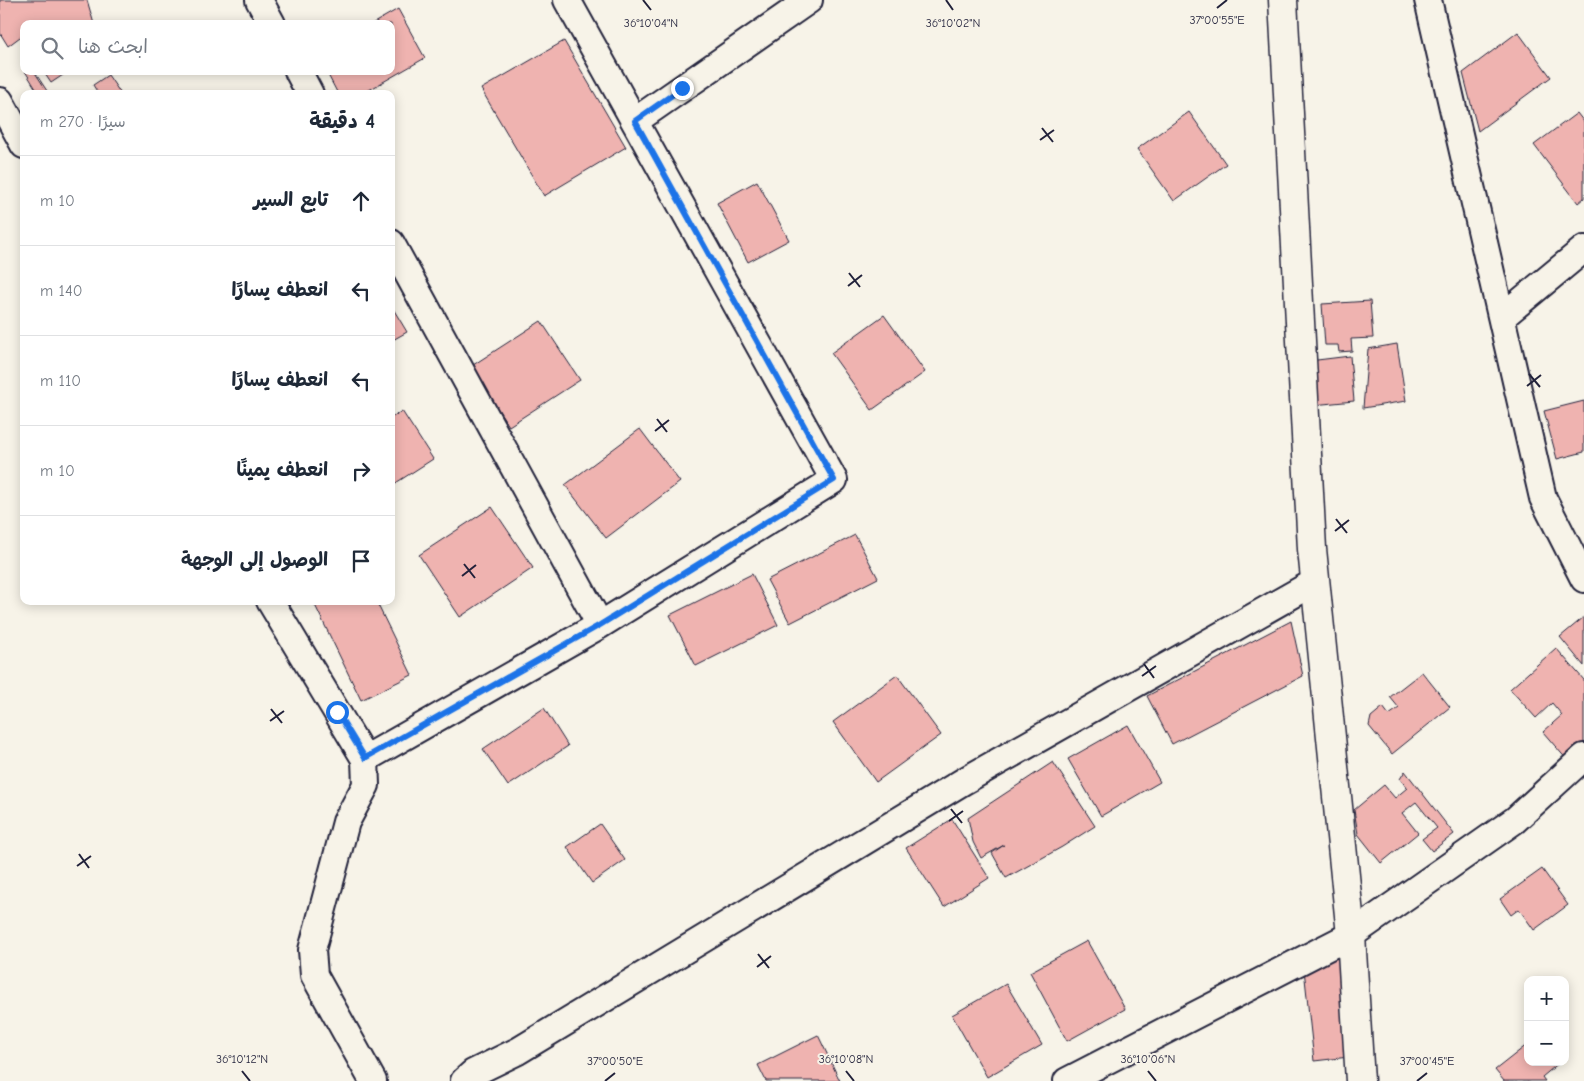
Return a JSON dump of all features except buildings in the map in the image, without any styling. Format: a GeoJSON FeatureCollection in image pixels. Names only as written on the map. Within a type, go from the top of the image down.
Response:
{"type":"FeatureCollection","features":[{"type":"Feature","properties":{"kind":"street"},"geometry":{"type":"LineString","coordinates":[[259,0],[270,20]]}},
{"type":"Feature","properties":{"kind":"street"},"geometry":{"type":"LineString","coordinates":[[365,758],[600,625],[834,480],[568,0]]}},
{"type":"Feature","properties":{"kind":"street"},"geometry":{"type":"LineString","coordinates":[[635,121],[809,0]]}},
{"type":"Feature","properties":{"kind":"street"},"geometry":{"type":"LineString","coordinates":[[1283,0],[1312,549],[1351,935],[1360,1081]]}},
{"type":"Feature","properties":{"kind":"street"},"geometry":{"type":"LineString","coordinates":[[1428,0],[1543,498],[1584,579]]}},
{"type":"Feature","properties":{"kind":"street"},"geometry":{"type":"LineString","coordinates":[[300,75],[308,90]]}},
{"type":"Feature","properties":{"kind":"street"},"geometry":{"type":"LineString","coordinates":[[0,101],[20,138]]}},
{"type":"Feature","properties":{"kind":"street"},"geometry":{"type":"LineString","coordinates":[[1502,317],[1584,249]]}},
{"type":"Feature","properties":{"kind":"street"},"geometry":{"type":"LineString","coordinates":[[395,250],[600,625]]}},
{"type":"Feature","properties":{"kind":"street"},"geometry":{"type":"LineString","coordinates":[[464,1081],[473,1073],[518,1050],[964,781],[1315,582]]}},
{"type":"Feature","properties":{"kind":"street"},"geometry":{"type":"LineString","coordinates":[[272,605],[365,758],[366,785],[346,822],[312,950],[314,975],[373,1081]]}},
{"type":"Feature","properties":{"kind":"street"},"geometry":{"type":"LineString","coordinates":[[1067,1081],[1351,935],[1515,820],[1584,757]]}},
{"type":"Feature","properties":{"kind":"route"},"geometry":{"type":"LineString","coordinates":[[337,712],[365,758],[600,625],[834,480],[635,121],[682,88]]}}]}
